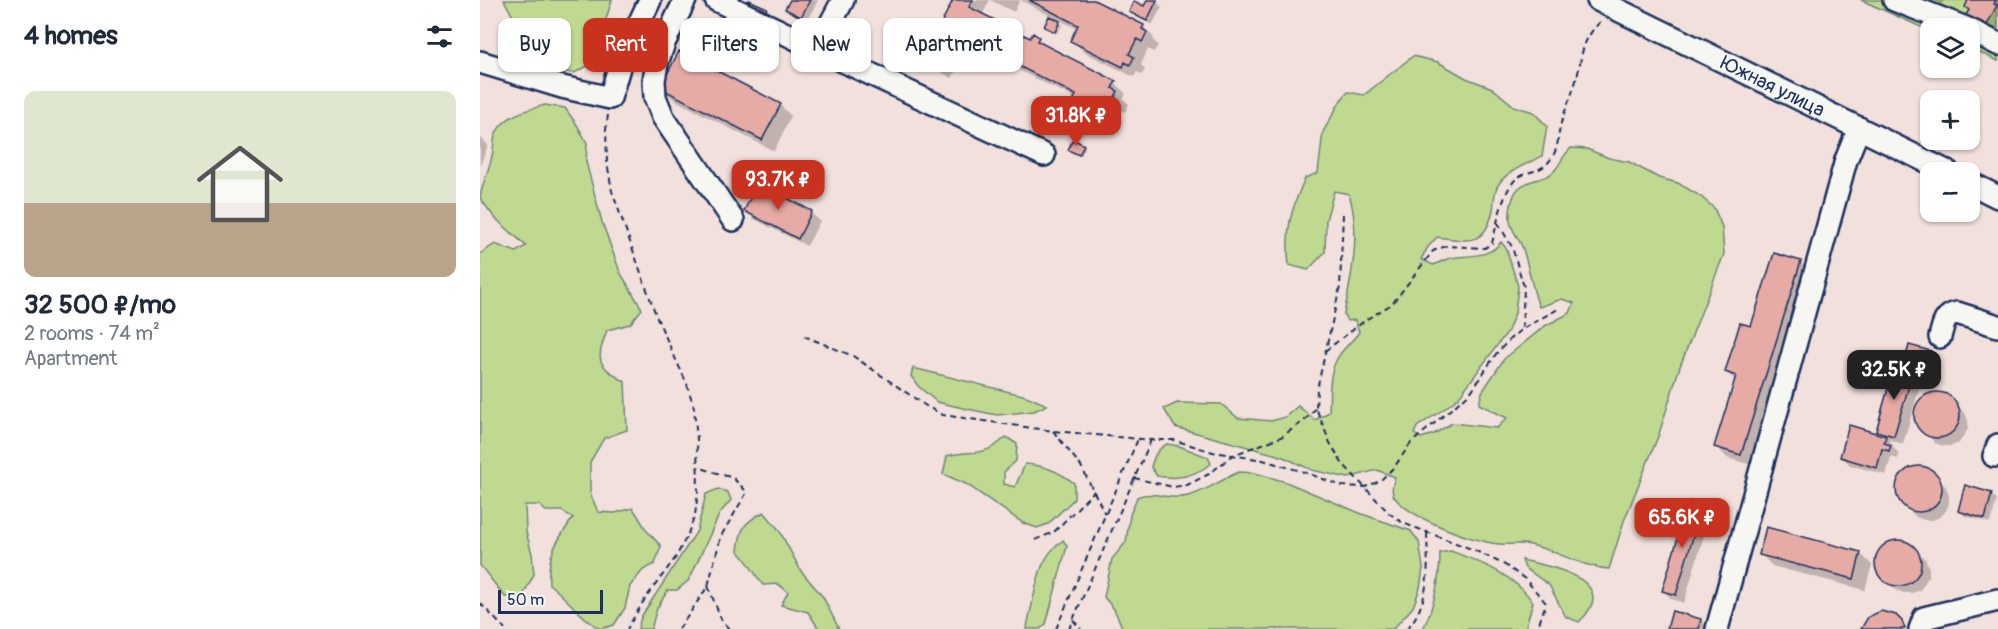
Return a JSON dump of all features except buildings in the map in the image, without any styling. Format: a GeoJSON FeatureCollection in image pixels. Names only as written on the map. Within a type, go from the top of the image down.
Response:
{"type":"FeatureCollection","features":[{"type":"Feature","properties":{"kind":"street"},"geometry":{"type":"LineString","coordinates":[[480,62],[562,87],[610,98],[620,64],[650,0]]}},
{"type":"Feature","properties":{"kind":"street"},"geometry":{"type":"LineString","coordinates":[[685,0],[657,63],[654,80],[655,97],[663,117],[733,220]]}},
{"type":"Feature","properties":{"kind":"street"},"geometry":{"type":"LineString","coordinates":[[716,0],[791,36]]}},
{"type":"Feature","properties":{"kind":"street"},"geometry":{"type":"LineString","coordinates":[[834,18],[843,0]]}},
{"type":"Feature","properties":{"kind":"street"},"geometry":{"type":"LineString","coordinates":[[1894,0],[1940,18]]}},
{"type":"Feature","properties":{"kind":"street","name":"Южная улица"},"geometry":{"type":"LineString","coordinates":[[1606,4],[1928,162]]}},
{"type":"Feature","properties":{"kind":"street"},"geometry":{"type":"LineString","coordinates":[[1980,35],[1998,44]]}},
{"type":"Feature","properties":{"kind":"street"},"geometry":{"type":"LineString","coordinates":[[867,72],[1044,155]]}},
{"type":"Feature","properties":{"kind":"street"},"geometry":{"type":"LineString","coordinates":[[1717,629],[1846,160],[1859,128]]}},
{"type":"Feature","properties":{"kind":"street"},"geometry":{"type":"LineString","coordinates":[[1980,188],[1998,197]]}},
{"type":"Feature","properties":{"kind":"street"},"geometry":{"type":"LineString","coordinates":[[1940,337],[1946,319],[1957,313],[1998,326]]}},
{"type":"Feature","properties":{"kind":"street"},"geometry":{"type":"LineString","coordinates":[[1920,629],[1924,618],[1998,600]]}},
{"type":"Feature","properties":{"kind":"path"},"geometry":{"type":"LineString","coordinates":[[1325,351],[1367,319],[1392,304],[1433,251],[1446,246],[1485,248],[1492,243],[1508,189],[1518,178],[1539,170],[1553,156],[1558,144],[1560,126],[1577,79],[1582,48],[1606,4]]}},
{"type":"Feature","properties":{"kind":"path"},"geometry":{"type":"LineString","coordinates":[[610,98],[606,130],[607,162],[612,192],[642,278],[687,384],[694,408],[698,467],[694,515],[687,536],[676,557],[645,599],[627,629]]}},
{"type":"Feature","properties":{"kind":"path"},"geometry":{"type":"LineString","coordinates":[[1343,214],[1340,287],[1317,389],[1317,408],[1330,443],[1342,463],[1389,513],[1403,523],[1474,550],[1525,579],[1546,603],[1538,629]]}},
{"type":"Feature","properties":{"kind":"path"},"geometry":{"type":"LineString","coordinates":[[1498,223],[1512,247],[1524,287],[1522,329]]}},
{"type":"Feature","properties":{"kind":"path"},"geometry":{"type":"LineString","coordinates":[[804,336],[853,356],[943,415],[1053,431],[1174,440],[1213,452],[1263,460],[1342,486],[1365,487],[1380,481],[1395,466],[1411,443],[1470,393],[1496,354],[1522,329],[1558,309]]}},
{"type":"Feature","properties":{"kind":"path"},"geometry":{"type":"LineString","coordinates":[[1134,478],[1173,487],[1187,485],[1209,474],[1233,455],[1281,436],[1304,421],[1317,408]]}},
{"type":"Feature","properties":{"kind":"path"},"geometry":{"type":"LineString","coordinates":[[1053,431],[1081,466],[1105,514]]}},
{"type":"Feature","properties":{"kind":"path"},"geometry":{"type":"LineString","coordinates":[[1056,629],[1138,438]]}},
{"type":"Feature","properties":{"kind":"path"},"geometry":{"type":"LineString","coordinates":[[1069,629],[1150,440]]}},
{"type":"Feature","properties":{"kind":"path"},"geometry":{"type":"LineString","coordinates":[[679,629],[708,586],[722,536],[747,492],[733,478],[698,467]]}},
{"type":"Feature","properties":{"kind":"path"},"geometry":{"type":"LineString","coordinates":[[1035,540],[1054,532],[1094,491]]}},
{"type":"Feature","properties":{"kind":"path"},"geometry":{"type":"LineString","coordinates":[[1407,629],[1417,617],[1428,583],[1427,533]]}},
{"type":"Feature","properties":{"kind":"path"},"geometry":{"type":"LineString","coordinates":[[708,586],[722,621],[729,629]]}},
{"type":"Feature","properties":{"kind":"path"},"geometry":{"type":"LineString","coordinates":[[480,603],[504,629]]}},
{"type":"Feature","properties":{"kind":"path"},"geometry":{"type":"LineString","coordinates":[[1073,621],[1081,629]]}},
{"type":"Feature","properties":{"kind":"green space"},"geometry":{"type":"Polygon","coordinates":[[[504,0],[612,0],[606,18],[583,18],[583,68],[574,73],[566,72],[571,72],[571,18],[514,18],[504,0]]]}},
{"type":"Feature","properties":{"kind":"green space"},"geometry":{"type":"Polygon","coordinates":[[[1861,0],[1998,0],[1998,61],[1980,53],[1980,18],[1920,18],[1920,27],[1861,0]]]}},
{"type":"Feature","properties":{"kind":"green space"},"geometry":{"type":"Polygon","coordinates":[[[1413,56],[1438,62],[1466,78],[1492,88],[1514,106],[1533,112],[1547,126],[1542,156],[1517,168],[1501,181],[1497,187],[1490,222],[1480,236],[1466,240],[1437,237],[1421,259],[1433,265],[1446,259],[1491,251],[1501,242],[1506,248],[1518,286],[1515,313],[1508,331],[1458,398],[1417,427],[1414,434],[1421,438],[1434,434],[1452,423],[1497,428],[1507,418],[1479,404],[1482,392],[1504,359],[1545,326],[1570,313],[1574,303],[1562,299],[1539,307],[1523,249],[1510,223],[1510,216],[1513,199],[1518,189],[1522,185],[1551,174],[1571,148],[1587,149],[1609,158],[1629,162],[1659,178],[1678,183],[1700,196],[1714,208],[1722,227],[1724,254],[1679,369],[1659,434],[1624,521],[1609,569],[1589,565],[1531,545],[1499,544],[1459,534],[1428,521],[1403,506],[1393,493],[1395,477],[1377,470],[1348,478],[1312,470],[1281,456],[1175,427],[1164,409],[1177,403],[1221,404],[1238,418],[1271,421],[1285,417],[1298,406],[1315,420],[1329,412],[1330,385],[1334,365],[1359,332],[1355,320],[1347,321],[1344,314],[1355,239],[1353,209],[1349,194],[1334,191],[1326,220],[1325,252],[1308,270],[1289,265],[1290,220],[1305,178],[1318,173],[1323,132],[1341,100],[1348,92],[1364,95],[1413,56]]]}},
{"type":"Feature","properties":{"kind":"green space"},"geometry":{"type":"Polygon","coordinates":[[[545,105],[565,108],[587,143],[586,162],[602,222],[620,272],[642,309],[630,324],[607,330],[603,340],[601,361],[608,371],[625,382],[627,430],[604,438],[590,462],[590,493],[598,512],[615,513],[633,508],[647,531],[661,546],[655,564],[643,570],[630,586],[625,608],[614,625],[600,629],[549,584],[551,556],[573,518],[562,511],[546,511],[539,505],[525,505],[526,532],[534,574],[522,597],[505,597],[480,565],[480,254],[495,244],[516,252],[526,246],[494,217],[480,198],[493,153],[495,135],[500,127],[511,117],[545,105]]]}},
{"type":"Feature","properties":{"kind":"green space"},"geometry":{"type":"Polygon","coordinates":[[[913,368],[1026,396],[1047,405],[1034,411],[997,415],[937,402],[918,386],[911,376],[913,368]]]}},
{"type":"Feature","properties":{"kind":"green space"},"geometry":{"type":"Polygon","coordinates":[[[1006,437],[1017,444],[1016,461],[1004,472],[1004,484],[1015,487],[1025,464],[1051,470],[1074,483],[1074,499],[1048,524],[1037,528],[1023,523],[966,484],[943,474],[947,456],[984,451],[1006,437]]]}},
{"type":"Feature","properties":{"kind":"green space"},"geometry":{"type":"Polygon","coordinates":[[[1167,444],[1208,457],[1211,464],[1186,476],[1172,478],[1157,476],[1151,467],[1152,463],[1158,451],[1167,444]]]}},
{"type":"Feature","properties":{"kind":"green space"},"geometry":{"type":"Polygon","coordinates":[[[1239,472],[1255,473],[1286,482],[1362,514],[1411,531],[1419,542],[1423,568],[1420,588],[1413,607],[1393,629],[1123,629],[1114,609],[1104,597],[1112,559],[1126,542],[1130,515],[1137,497],[1143,495],[1188,496],[1201,492],[1239,472]]]}},
{"type":"Feature","properties":{"kind":"green space"},"geometry":{"type":"Polygon","coordinates":[[[718,489],[728,492],[731,500],[720,513],[689,580],[677,590],[668,590],[657,608],[651,629],[638,629],[641,617],[697,531],[706,494],[718,489]]]}},
{"type":"Feature","properties":{"kind":"green space"},"geometry":{"type":"Polygon","coordinates":[[[764,512],[779,530],[801,571],[823,597],[839,629],[819,629],[808,612],[781,605],[788,592],[778,584],[763,585],[738,551],[744,527],[764,512]]]}},
{"type":"Feature","properties":{"kind":"green space"},"geometry":{"type":"Polygon","coordinates":[[[1063,540],[1067,546],[1046,624],[1040,629],[1027,629],[1042,567],[1050,552],[1063,540]]]}},
{"type":"Feature","properties":{"kind":"green space"},"geometry":{"type":"Polygon","coordinates":[[[1451,551],[1496,570],[1525,592],[1533,602],[1525,629],[1423,629],[1436,592],[1440,553],[1451,551]]]}},
{"type":"Feature","properties":{"kind":"green space"},"geometry":{"type":"Polygon","coordinates":[[[1522,560],[1565,572],[1588,586],[1593,596],[1590,608],[1579,622],[1566,617],[1549,585],[1525,568],[1522,560]]]}}]}
